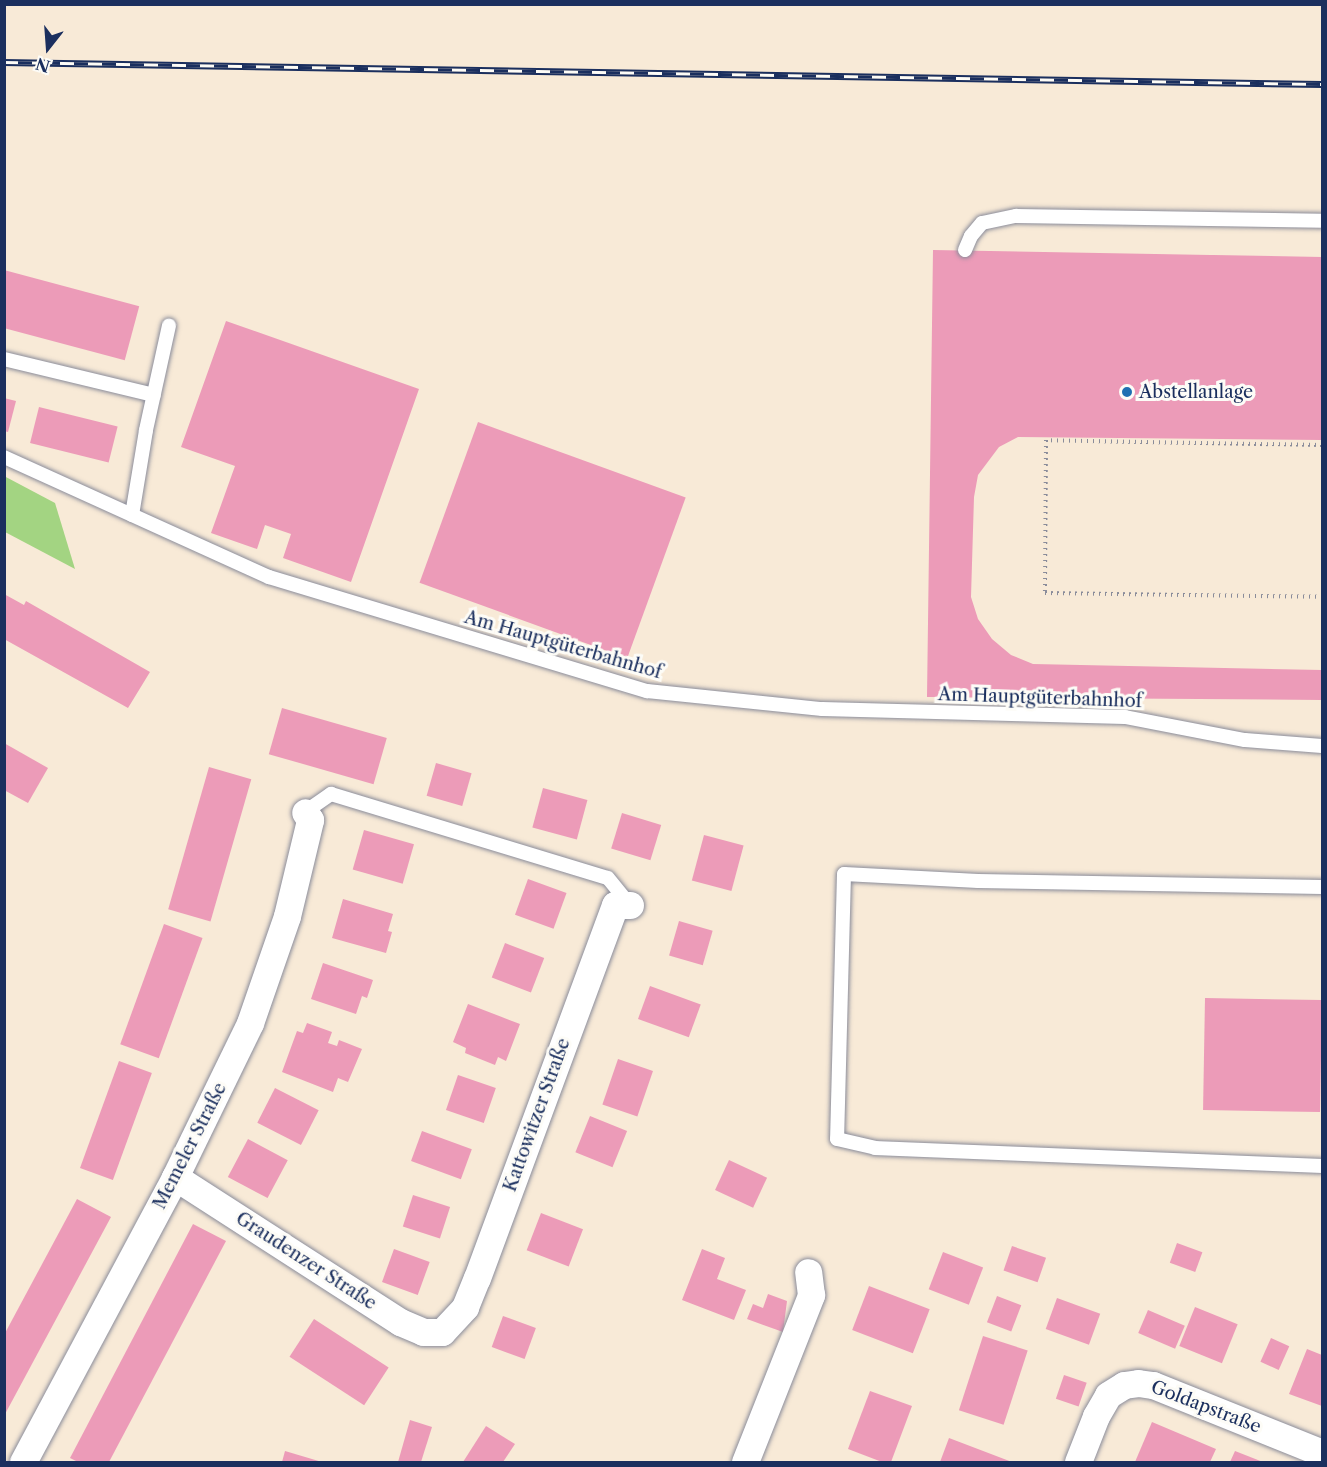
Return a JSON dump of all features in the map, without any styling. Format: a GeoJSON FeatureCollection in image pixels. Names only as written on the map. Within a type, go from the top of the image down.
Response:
{"type":"FeatureCollection","features":[{"type":"Feature","properties":{"kind":"street","name":"Memeler Straße"},"geometry":{"type":"LineString","coordinates":[[23,1462],[176,1178],[250,1023],[270,968],[300,866],[310,820],[305,812]]}},
{"type":"Feature","properties":{"kind":"street","name":"Kattowitzer Straße"},"geometry":{"type":"LineString","coordinates":[[442,1332],[465,1307],[477,1278],[615,905],[630,905]]}},
{"type":"Feature","properties":{"kind":"street","name":"Graudenzer Straße"},"geometry":{"type":"LineString","coordinates":[[176,1178],[400,1322],[423,1332],[442,1332]]}},
{"type":"Feature","properties":{"kind":"street"},"geometry":{"type":"LineString","coordinates":[[745,1462],[811,1295],[808,1272]]}},
{"type":"Feature","properties":{"kind":"street","name":"Goldapstraße"},"geometry":{"type":"LineString","coordinates":[[1078,1462],[1096,1416],[1108,1395],[1124,1385],[1138,1383],[1153,1385],[1323,1453]]}},
{"type":"Feature","properties":{"kind":"lane"},"geometry":{"type":"LineString","coordinates":[[965,250],[971,237],[982,223],[1016,216],[1323,221]]}},
{"type":"Feature","properties":{"kind":"lane"},"geometry":{"type":"LineString","coordinates":[[132,515],[169,325]]}},
{"type":"Feature","properties":{"kind":"lane"},"geometry":{"type":"LineString","coordinates":[[4,359],[154,395]]}},
{"type":"Feature","properties":{"kind":"lane","name":"Am Hauptgüterbahnhof"},"geometry":{"type":"LineString","coordinates":[[4,457],[269,577],[647,691],[822,709],[1125,717],[1230,737],[1323,746]]}},
{"type":"Feature","properties":{"kind":"lane"},"geometry":{"type":"LineString","coordinates":[[305,812],[332,794],[608,878],[630,905]]}},
{"type":"Feature","properties":{"kind":"lane"},"geometry":{"type":"LineString","coordinates":[[1323,887],[978,881],[843,874],[837,1139],[874,1148],[1323,1166]]}},
{"type":"Feature","properties":{"kind":"path"},"geometry":{"type":"LineString","coordinates":[[1323,445],[1046,440],[1045,593],[1323,597]]}},
{"type":"Feature","properties":{"kind":"green space"},"geometry":{"type":"Polygon","coordinates":[[[4,476],[55,503],[75,569],[5,532],[4,476]]]}},
{"type":"Feature","properties":{"kind":"building"},"geometry":{"type":"Polygon","coordinates":[[[933,250],[1322,257],[1322,440],[1018,437],[999,447],[978,475],[974,497],[971,597],[978,619],[992,639],[1011,655],[1033,664],[1322,670],[1322,700],[927,697],[933,250]]]}},
{"type":"Feature","properties":{"kind":"building"},"geometry":{"type":"Polygon","coordinates":[[[4,270],[139,306],[125,360],[4,328],[4,270]]]}},
{"type":"Feature","properties":{"kind":"building"},"geometry":{"type":"Polygon","coordinates":[[[226,321],[419,389],[351,582],[283,558],[291,534],[265,525],[257,549],[211,533],[235,466],[181,447],[226,321]]]}},
{"type":"Feature","properties":{"kind":"building"},"geometry":{"type":"Polygon","coordinates":[[[4,398],[16,401],[8,432],[4,431],[4,398]]]}},
{"type":"Feature","properties":{"kind":"building"},"geometry":{"type":"Polygon","coordinates":[[[39,407],[118,427],[109,462],[30,443],[39,407]]]}},
{"type":"Feature","properties":{"kind":"building"},"geometry":{"type":"Polygon","coordinates":[[[478,422],[686,498],[627,658],[420,583],[478,422]]]}},
{"type":"Feature","properties":{"kind":"building"},"geometry":{"type":"Polygon","coordinates":[[[4,594],[24,605],[26,601],[150,672],[128,708],[4,639],[4,594]]]}},
{"type":"Feature","properties":{"kind":"building"},"geometry":{"type":"Polygon","coordinates":[[[282,708],[387,738],[374,784],[269,754],[282,708]]]}},
{"type":"Feature","properties":{"kind":"building"},"geometry":{"type":"Polygon","coordinates":[[[4,743],[48,768],[28,803],[4,790],[4,743]]]}},
{"type":"Feature","properties":{"kind":"building"},"geometry":{"type":"Polygon","coordinates":[[[436,763],[472,773],[462,806],[427,796],[436,763]]]}},
{"type":"Feature","properties":{"kind":"building"},"geometry":{"type":"Polygon","coordinates":[[[209,767],[251,779],[211,921],[168,909],[209,767]]]}},
{"type":"Feature","properties":{"kind":"building"},"geometry":{"type":"Polygon","coordinates":[[[543,788],[587,800],[577,840],[532,828],[543,788]]]}},
{"type":"Feature","properties":{"kind":"building"},"geometry":{"type":"Polygon","coordinates":[[[622,813],[661,825],[650,860],[611,848],[622,813]]]}},
{"type":"Feature","properties":{"kind":"building"},"geometry":{"type":"Polygon","coordinates":[[[364,830],[414,844],[403,884],[353,869],[364,830]]]}},
{"type":"Feature","properties":{"kind":"building"},"geometry":{"type":"Polygon","coordinates":[[[704,835],[744,846],[731,891],[692,880],[704,835]]]}},
{"type":"Feature","properties":{"kind":"building"},"geometry":{"type":"Polygon","coordinates":[[[528,879],[567,893],[554,929],[515,915],[528,879]]]}},
{"type":"Feature","properties":{"kind":"building"},"geometry":{"type":"Polygon","coordinates":[[[343,899],[393,914],[388,931],[392,932],[386,953],[332,938],[343,899]]]}},
{"type":"Feature","properties":{"kind":"building"},"geometry":{"type":"Polygon","coordinates":[[[679,921],[713,931],[703,965],[669,956],[679,921]]]}},
{"type":"Feature","properties":{"kind":"building"},"geometry":{"type":"Polygon","coordinates":[[[164,924],[203,938],[159,1058],[120,1044],[164,924]]]}},
{"type":"Feature","properties":{"kind":"building"},"geometry":{"type":"Polygon","coordinates":[[[505,943],[544,958],[531,993],[492,978],[505,943]]]}},
{"type":"Feature","properties":{"kind":"building"},"geometry":{"type":"Polygon","coordinates":[[[323,963],[373,980],[367,998],[362,996],[356,1014],[311,999],[323,963]]]}},
{"type":"Feature","properties":{"kind":"building"},"geometry":{"type":"Polygon","coordinates":[[[650,986],[701,1004],[689,1037],[638,1019],[650,986]]]}},
{"type":"Feature","properties":{"kind":"building"},"geometry":{"type":"Polygon","coordinates":[[[1205,998],[1322,1000],[1320,1112],[1203,1110],[1205,998]]]}},
{"type":"Feature","properties":{"kind":"building"},"geometry":{"type":"Polygon","coordinates":[[[468,1004],[520,1024],[506,1061],[498,1057],[495,1065],[465,1053],[466,1048],[453,1042],[468,1004]]]}},
{"type":"Feature","properties":{"kind":"building"},"geometry":{"type":"Polygon","coordinates":[[[307,1023],[332,1032],[328,1043],[337,1046],[339,1040],[362,1049],[348,1082],[338,1078],[333,1092],[282,1072],[297,1031],[303,1033],[307,1023]]]}},
{"type":"Feature","properties":{"kind":"building"},"geometry":{"type":"Polygon","coordinates":[[[618,1059],[653,1071],[637,1116],[602,1104],[618,1059]]]}},
{"type":"Feature","properties":{"kind":"building"},"geometry":{"type":"Polygon","coordinates":[[[119,1061],[152,1073],[113,1180],[80,1168],[119,1061]]]}},
{"type":"Feature","properties":{"kind":"building"},"geometry":{"type":"Polygon","coordinates":[[[458,1075],[496,1088],[484,1123],[446,1110],[458,1075]]]}},
{"type":"Feature","properties":{"kind":"building"},"geometry":{"type":"Polygon","coordinates":[[[275,1088],[319,1110],[301,1145],[257,1123],[275,1088]]]}},
{"type":"Feature","properties":{"kind":"building"},"geometry":{"type":"Polygon","coordinates":[[[590,1116],[627,1131],[612,1167],[575,1152],[590,1116]]]}},
{"type":"Feature","properties":{"kind":"building"},"geometry":{"type":"Polygon","coordinates":[[[422,1131],[472,1149],[461,1179],[411,1161],[422,1131]]]}},
{"type":"Feature","properties":{"kind":"building"},"geometry":{"type":"Polygon","coordinates":[[[248,1139],[288,1160],[268,1198],[228,1177],[248,1139]]]}},
{"type":"Feature","properties":{"kind":"building"},"geometry":{"type":"Polygon","coordinates":[[[729,1160],[767,1178],[753,1208],[715,1190],[729,1160]]]}},
{"type":"Feature","properties":{"kind":"building"},"geometry":{"type":"Polygon","coordinates":[[[413,1195],[450,1207],[440,1238],[403,1226],[413,1195]]]}},
{"type":"Feature","properties":{"kind":"building"},"geometry":{"type":"Polygon","coordinates":[[[77,1199],[111,1217],[4,1416],[4,1335],[77,1199]]]}},
{"type":"Feature","properties":{"kind":"building"},"geometry":{"type":"Polygon","coordinates":[[[541,1213],[583,1229],[569,1266],[527,1250],[541,1213]]]}},
{"type":"Feature","properties":{"kind":"building"},"geometry":{"type":"Polygon","coordinates":[[[193,1224],[226,1241],[109,1462],[78,1462],[70,1458],[193,1224]]]}},
{"type":"Feature","properties":{"kind":"building"},"geometry":{"type":"Polygon","coordinates":[[[1177,1243],[1202,1252],[1195,1272],[1170,1263],[1177,1243]]]}},
{"type":"Feature","properties":{"kind":"building"},"geometry":{"type":"Polygon","coordinates":[[[1012,1246],[1046,1258],[1038,1282],[1004,1271],[1012,1246]]]}},
{"type":"Feature","properties":{"kind":"building"},"geometry":{"type":"Polygon","coordinates":[[[394,1249],[430,1262],[418,1295],[382,1282],[394,1249]]]}},
{"type":"Feature","properties":{"kind":"building"},"geometry":{"type":"Polygon","coordinates":[[[702,1249],[725,1258],[717,1279],[746,1290],[734,1320],[682,1300],[702,1249]]]}},
{"type":"Feature","properties":{"kind":"building"},"geometry":{"type":"Polygon","coordinates":[[[943,1252],[983,1267],[969,1305],[929,1289],[943,1252]]]}},
{"type":"Feature","properties":{"kind":"building"},"geometry":{"type":"Polygon","coordinates":[[[869,1286],[930,1309],[913,1353],[852,1330],[869,1286]]]}},
{"type":"Feature","properties":{"kind":"building"},"geometry":{"type":"Polygon","coordinates":[[[768,1294],[787,1301],[783,1332],[747,1319],[753,1304],[763,1308],[768,1294]]]}},
{"type":"Feature","properties":{"kind":"building"},"geometry":{"type":"Polygon","coordinates":[[[997,1296],[1021,1305],[1011,1331],[987,1322],[997,1296]]]}},
{"type":"Feature","properties":{"kind":"building"},"geometry":{"type":"Polygon","coordinates":[[[1057,1298],[1100,1314],[1089,1345],[1046,1329],[1057,1298]]]}},
{"type":"Feature","properties":{"kind":"building"},"geometry":{"type":"Polygon","coordinates":[[[1195,1307],[1238,1324],[1222,1363],[1179,1346],[1195,1307]]]}},
{"type":"Feature","properties":{"kind":"building"},"geometry":{"type":"Polygon","coordinates":[[[1148,1310],[1185,1326],[1175,1349],[1138,1333],[1148,1310]]]}},
{"type":"Feature","properties":{"kind":"building"},"geometry":{"type":"Polygon","coordinates":[[[503,1316],[536,1328],[525,1359],[492,1347],[503,1316]]]}},
{"type":"Feature","properties":{"kind":"building"},"geometry":{"type":"Polygon","coordinates":[[[314,1319],[389,1367],[364,1405],[289,1357],[314,1319]]]}},
{"type":"Feature","properties":{"kind":"building"},"geometry":{"type":"Polygon","coordinates":[[[983,1336],[1028,1351],[1004,1425],[959,1410],[983,1336]]]}},
{"type":"Feature","properties":{"kind":"building"},"geometry":{"type":"Polygon","coordinates":[[[1271,1338],[1289,1346],[1279,1370],[1260,1362],[1271,1338]]]}},
{"type":"Feature","properties":{"kind":"building"},"geometry":{"type":"Polygon","coordinates":[[[1307,1349],[1322,1355],[1322,1406],[1289,1394],[1307,1349]]]}},
{"type":"Feature","properties":{"kind":"building"},"geometry":{"type":"Polygon","coordinates":[[[1064,1375],[1087,1383],[1079,1406],[1056,1399],[1064,1375]]]}},
{"type":"Feature","properties":{"kind":"building"},"geometry":{"type":"Polygon","coordinates":[[[870,1391],[912,1406],[891,1462],[882,1462],[848,1449],[870,1391]]]}},
{"type":"Feature","properties":{"kind":"building"},"geometry":{"type":"Polygon","coordinates":[[[410,1420],[432,1427],[421,1462],[398,1462],[410,1420]]]}},
{"type":"Feature","properties":{"kind":"building"},"geometry":{"type":"Polygon","coordinates":[[[1152,1422],[1216,1449],[1210,1462],[1135,1462],[1152,1422]]]}},
{"type":"Feature","properties":{"kind":"building"},"geometry":{"type":"Polygon","coordinates":[[[486,1426],[515,1444],[503,1462],[463,1462],[486,1426]]]}},
{"type":"Feature","properties":{"kind":"building"},"geometry":{"type":"Polygon","coordinates":[[[949,1438],[1012,1462],[940,1462],[949,1438]]]}},
{"type":"Feature","properties":{"kind":"building"},"geometry":{"type":"Polygon","coordinates":[[[285,1451],[322,1462],[282,1462],[285,1451]]]}},
{"type":"Feature","properties":{"kind":"building"},"geometry":{"type":"Polygon","coordinates":[[[1235,1451],[1263,1462],[1230,1462],[1235,1451]]]}},
{"type":"Feature","properties":{"kind":"railway"},"geometry":{"type":"LineString","coordinates":[[4,62],[1322,84]]}},
{"type":"Feature","properties":{"kind":"place","name":"Abstellanlage"},"geometry":{"type":"Point","coordinates":[1127,392]}}]}
